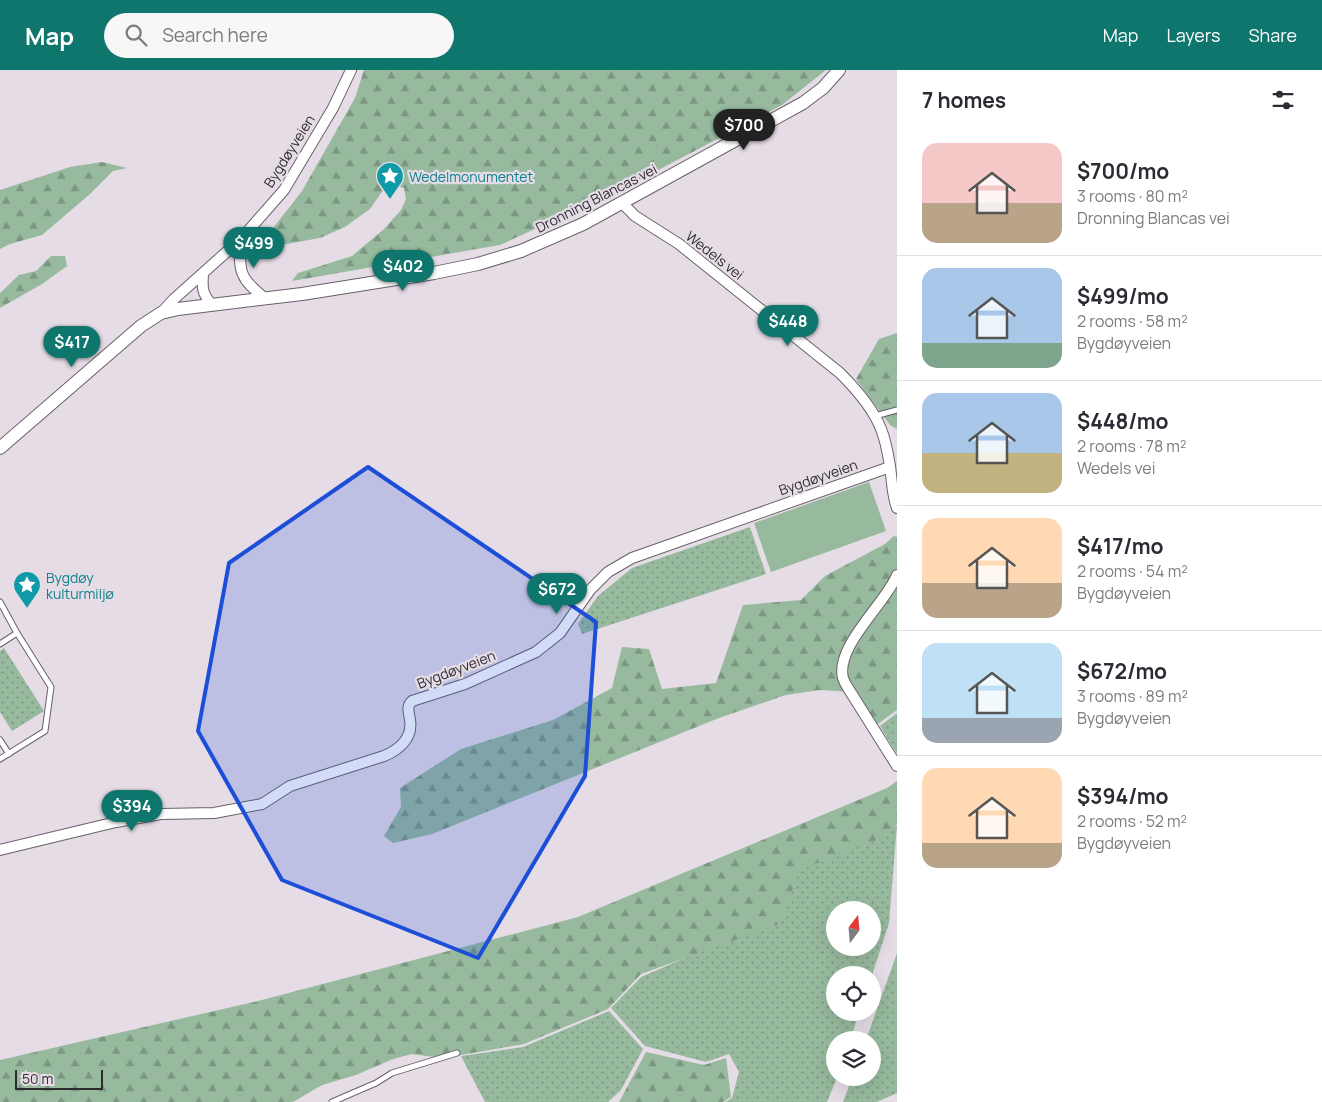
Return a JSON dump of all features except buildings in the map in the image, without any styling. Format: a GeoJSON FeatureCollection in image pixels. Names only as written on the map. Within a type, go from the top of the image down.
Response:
{"type":"FeatureCollection","features":[{"type":"Feature","properties":{"kind":"street","name":"Bygdøyveien"},"geometry":{"type":"LineString","coordinates":[[0,448],[141,326],[161,313],[240,239],[284,190],[333,108],[351,70]]}},
{"type":"Feature","properties":{"kind":"street","name":"Dronning Blancas vei"},"geometry":{"type":"LineString","coordinates":[[161,313],[178,309],[312,293],[434,273],[478,264],[541,243],[583,224],[803,103],[832,80],[840,70]]}},
{"type":"Feature","properties":{"kind":"street","name":"Wedels vei"},"geometry":{"type":"LineString","coordinates":[[622,203],[635,216],[679,244],[840,373],[856,389],[875,416],[884,439],[894,501],[897,508]]}},
{"type":"Feature","properties":{"kind":"street"},"geometry":{"type":"LineString","coordinates":[[240,239],[242,272],[249,285],[266,299]]}},
{"type":"Feature","properties":{"kind":"street"},"geometry":{"type":"LineString","coordinates":[[203,274],[203,292],[212,305]]}},
{"type":"Feature","properties":{"kind":"street","name":"Bygdøyveien"},"geometry":{"type":"LineString","coordinates":[[0,850],[116,822],[160,814],[214,813],[262,804],[290,786],[392,753],[399,748],[408,736],[410,721],[408,705],[412,701],[465,684],[536,652],[560,634],[590,590],[608,572],[632,558],[890,468]]}},
{"type":"Feature","properties":{"kind":"street"},"geometry":{"type":"LineString","coordinates":[[897,575],[851,642],[843,663],[843,677],[848,688],[897,766]]}},
{"type":"Feature","properties":{"kind":"lane"},"geometry":{"type":"LineString","coordinates":[[875,416],[897,410]]}},
{"type":"Feature","properties":{"kind":"lane"},"geometry":{"type":"LineString","coordinates":[[0,602],[51,687],[45,731],[0,759]]}},
{"type":"Feature","properties":{"kind":"lane"},"geometry":{"type":"LineString","coordinates":[[0,644],[17,633]]}},
{"type":"Feature","properties":{"kind":"lane"},"geometry":{"type":"LineString","coordinates":[[0,740],[9,754]]}},
{"type":"Feature","properties":{"kind":"lane"},"geometry":{"type":"LineString","coordinates":[[332,1102],[376,1083],[392,1073],[456,1054]]}},
{"type":"Feature","properties":{"kind":"highlighted area"},"geometry":{"type":"Polygon","coordinates":[[[368,467],[596,622],[585,776],[478,958],[282,880],[198,731],[229,563],[368,467]]]}},
{"type":"Feature","properties":{"kind":"green space"},"geometry":{"type":"Polygon","coordinates":[[[364,70],[826,70],[782,105],[624,188],[500,245],[292,281],[298,273],[352,256],[384,229],[401,210],[406,199],[404,188],[388,183],[370,209],[345,227],[320,238],[281,245],[261,252],[256,250],[302,191],[355,98],[364,70]]]}},
{"type":"Feature","properties":{"kind":"green space"},"geometry":{"type":"Polygon","coordinates":[[[102,162],[127,168],[113,171],[90,194],[42,235],[10,244],[0,249],[0,190],[70,167],[102,162]]]}},
{"type":"Feature","properties":{"kind":"green space"},"geometry":{"type":"Polygon","coordinates":[[[51,256],[65,256],[67,266],[42,284],[0,308],[0,293],[19,275],[36,271],[51,256]]]}},
{"type":"Feature","properties":{"kind":"green space"},"geometry":{"type":"Polygon","coordinates":[[[897,333],[897,429],[890,425],[856,379],[879,339],[897,333]]]}},
{"type":"Feature","properties":{"kind":"green space"},"geometry":{"type":"Polygon","coordinates":[[[869,482],[886,531],[771,572],[754,523],[869,482]]]}},
{"type":"Feature","properties":{"kind":"green space"},"geometry":{"type":"Polygon","coordinates":[[[750,527],[766,574],[582,634],[578,624],[598,596],[632,568],[750,527]]]}},
{"type":"Feature","properties":{"kind":"green space"},"geometry":{"type":"Polygon","coordinates":[[[894,536],[897,537],[897,710],[875,726],[854,692],[819,690],[786,695],[719,718],[432,834],[393,843],[384,836],[401,807],[400,788],[461,749],[553,720],[612,688],[622,647],[649,649],[662,689],[716,683],[743,605],[801,600],[825,576],[885,544],[894,536]]]}},
{"type":"Feature","properties":{"kind":"green space"},"geometry":{"type":"Polygon","coordinates":[[[4,648],[44,711],[12,731],[0,712],[0,651],[4,648]]]}},
{"type":"Feature","properties":{"kind":"green space"},"geometry":{"type":"Polygon","coordinates":[[[897,713],[897,754],[880,726],[897,713]]]}},
{"type":"Feature","properties":{"kind":"green space"},"geometry":{"type":"Polygon","coordinates":[[[897,781],[897,824],[879,839],[800,870],[779,924],[641,974],[608,1009],[524,1044],[461,1055],[434,1057],[412,1054],[393,1059],[356,1075],[322,1085],[293,1102],[0,1102],[0,1060],[258,1001],[578,917],[887,788],[897,781]]]}},
{"type":"Feature","properties":{"kind":"green space"},"geometry":{"type":"Polygon","coordinates":[[[897,825],[889,923],[881,947],[881,901],[826,901],[826,956],[878,956],[875,966],[826,966],[826,1021],[856,1021],[853,1031],[826,1031],[826,1086],[834,1086],[827,1102],[725,1102],[732,1098],[739,1072],[729,1054],[706,1062],[645,1046],[611,1008],[641,977],[770,921],[799,867],[897,825]]]}},
{"type":"Feature","properties":{"kind":"green space"},"geometry":{"type":"Polygon","coordinates":[[[897,953],[897,1093],[877,1102],[843,1102],[849,1086],[881,1086],[881,1031],[869,1031],[873,1021],[881,1021],[881,998],[897,953]]]}},
{"type":"Feature","properties":{"kind":"green space"},"geometry":{"type":"Polygon","coordinates":[[[609,1011],[643,1049],[621,1090],[608,1102],[485,1102],[461,1056],[523,1047],[609,1011]]]}},
{"type":"Feature","properties":{"kind":"green space"},"geometry":{"type":"Polygon","coordinates":[[[646,1052],[704,1065],[726,1058],[731,1097],[723,1102],[619,1102],[646,1052]]]}},
{"type":"Feature","properties":{"kind":"place","name":"Wedelmonumentet"},"geometry":{"type":"Point","coordinates":[390,200]}},
{"type":"Feature","properties":{"kind":"place","name":"Bygdøy kulturmiljø"},"geometry":{"type":"Point","coordinates":[27,609]}}]}
